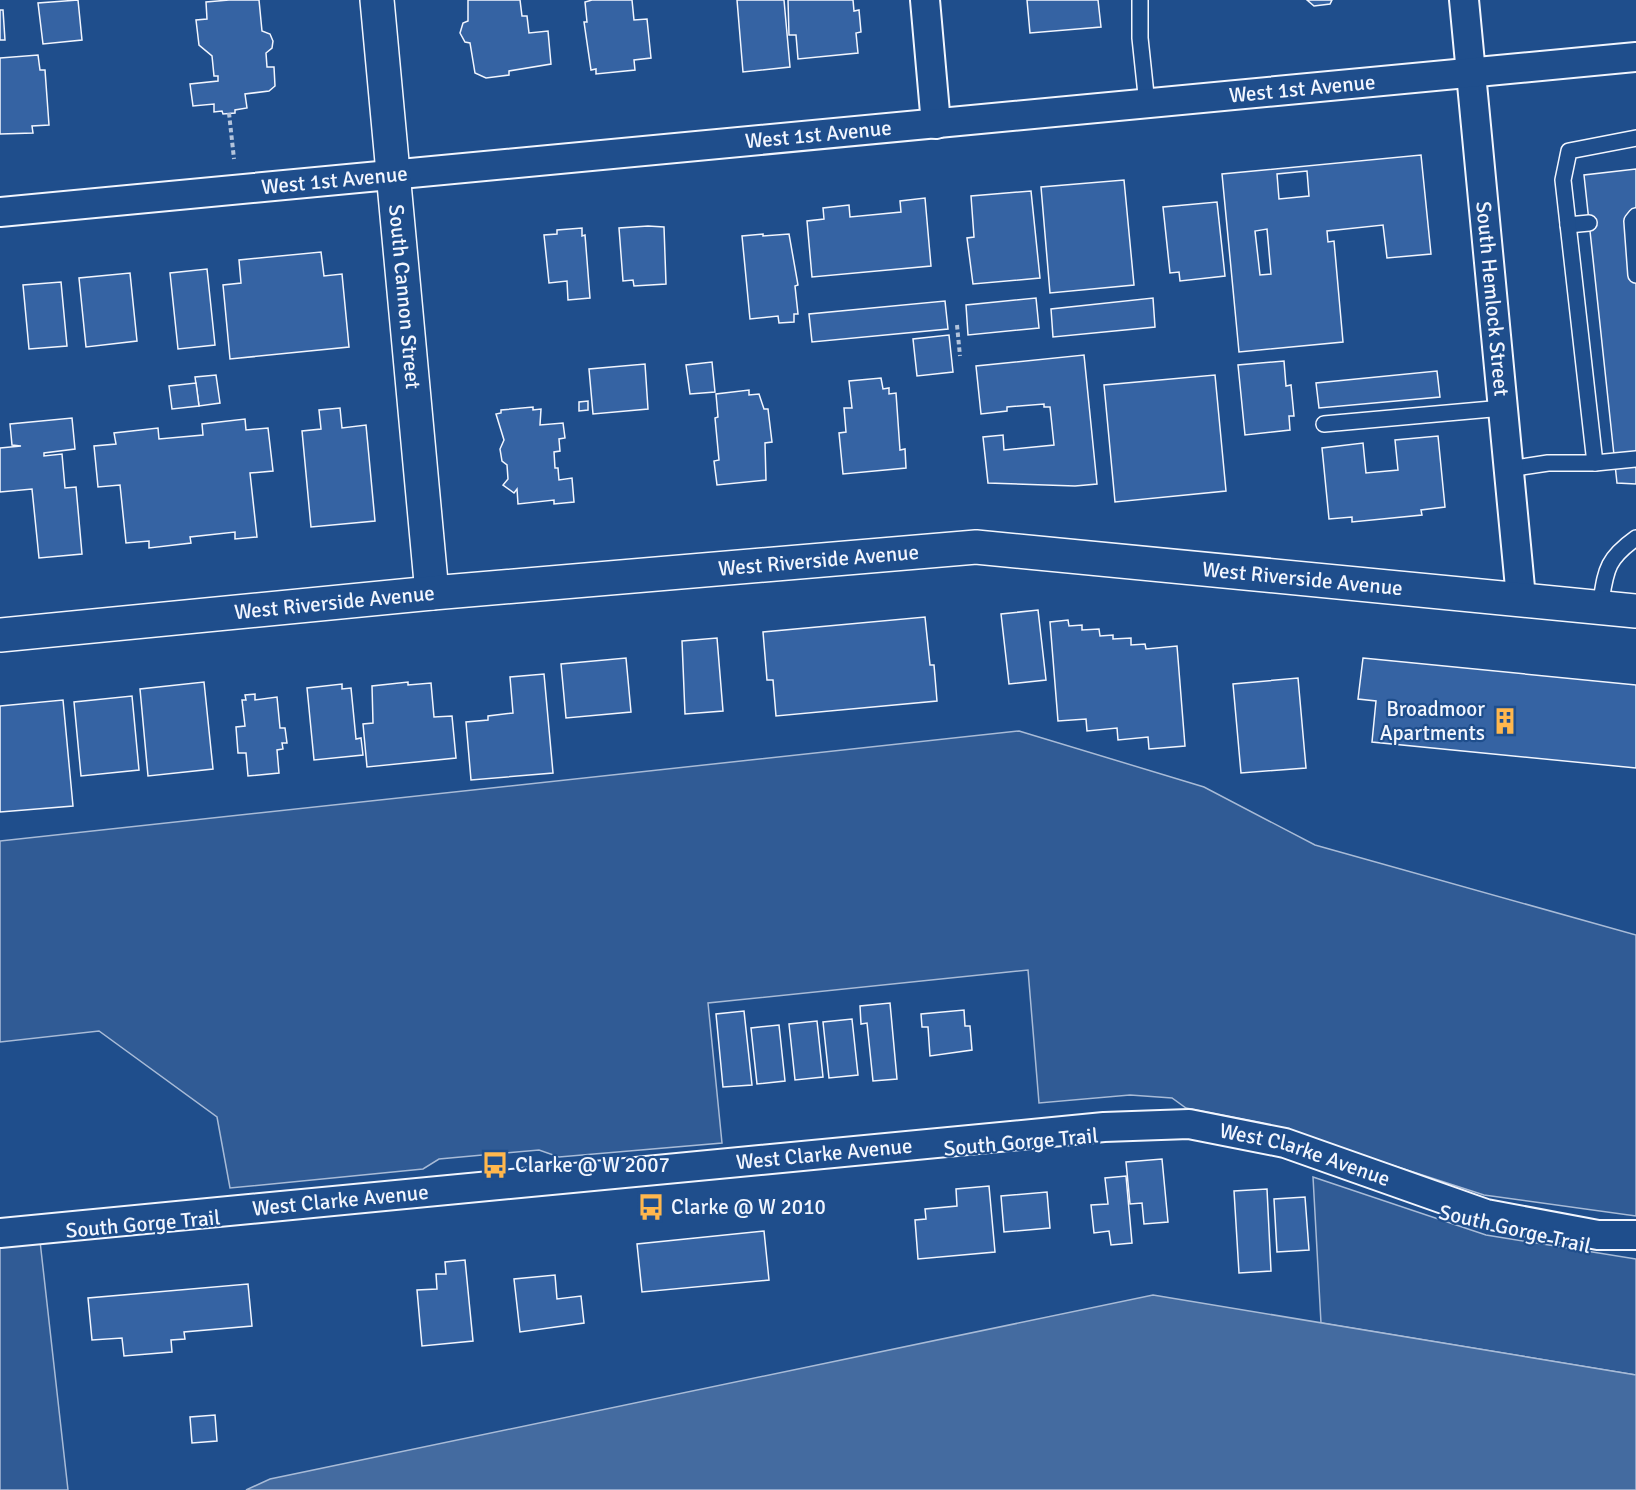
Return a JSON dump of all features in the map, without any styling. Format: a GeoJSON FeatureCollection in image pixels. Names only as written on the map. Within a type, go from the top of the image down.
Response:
{"type":"FeatureCollection","features":[{"type":"Feature","properties":{"kind":"main road","name":"South Cannon Street"},"geometry":{"type":"LineString","coordinates":[[377,0],[432,593]]}},
{"type":"Feature","properties":{"kind":"main road","name":"West Riverside Avenue"},"geometry":{"type":"LineString","coordinates":[[0,635],[432,593],[976,547],[1521,598],[1636,611]]}},
{"type":"Feature","properties":{"kind":"street"},"geometry":{"type":"LineString","coordinates":[[925,0],[936,124]]}},
{"type":"Feature","properties":{"kind":"street","name":"South Hemlock Street"},"geometry":{"type":"LineString","coordinates":[[1464,0],[1521,598]]}},
{"type":"Feature","properties":{"kind":"street","name":"West 1st Avenue"},"geometry":{"type":"LineString","coordinates":[[0,212],[1636,57]]}},
{"type":"Feature","properties":{"kind":"street","name":"West Clarke Avenue"},"geometry":{"type":"LineString","coordinates":[[0,1233],[1092,1128],[1189,1124],[1285,1143],[1486,1214],[1598,1235],[1636,1235]]}},
{"type":"Feature","properties":{"kind":"lane"},"geometry":{"type":"LineString","coordinates":[[1140,0],[1140,38],[1147,104]]}},
{"type":"Feature","properties":{"kind":"lane"},"geometry":{"type":"LineString","coordinates":[[1595,463],[1563,180],[1569,151],[1636,138]]}},
{"type":"Feature","properties":{"kind":"lane"},"geometry":{"type":"LineString","coordinates":[[1636,216],[1632,221],[1636,275]]}},
{"type":"Feature","properties":{"kind":"lane"},"geometry":{"type":"LineString","coordinates":[[1568,225],[1589,223]]}},
{"type":"Feature","properties":{"kind":"lane"},"geometry":{"type":"LineString","coordinates":[[1324,424],[1503,408]]}},
{"type":"Feature","properties":{"kind":"lane"},"geometry":{"type":"LineString","coordinates":[[1509,469],[1548,463],[1595,463],[1636,459]]}},
{"type":"Feature","properties":{"kind":"lane"},"geometry":{"type":"LineString","coordinates":[[1600,607],[1606,570],[1617,551],[1636,538]]}},
{"type":"Feature","properties":{"kind":"path"},"geometry":{"type":"LineString","coordinates":[[229,113],[234,159]]}},
{"type":"Feature","properties":{"kind":"path"},"geometry":{"type":"LineString","coordinates":[[957,325],[960,356]]}},
{"type":"Feature","properties":{"kind":"shaded area"},"geometry":{"type":"Polygon","coordinates":[[[1019,731],[1204,787],[1315,845],[1636,935],[1636,1216],[1484,1195],[1262,1123],[1186,1108],[1172,1098],[1130,1095],[1039,1103],[1028,970],[708,1003],[722,1143],[559,1157],[539,1150],[439,1159],[423,1169],[230,1188],[217,1117],[99,1031],[0,1042],[0,841],[1019,731]]]}},
{"type":"Feature","properties":{"kind":"shaded area"},"geometry":{"type":"Polygon","coordinates":[[[1313,1177],[1486,1235],[1636,1259],[1636,1375],[1321,1323],[1313,1177]]]}},
{"type":"Feature","properties":{"kind":"shaded area"},"geometry":{"type":"Polygon","coordinates":[[[40,1241],[68,1490],[0,1490],[0,1245],[40,1241]]]}},
{"type":"Feature","properties":{"kind":"shaded area"},"geometry":{"type":"Polygon","coordinates":[[[1153,1295],[1636,1375],[1636,1490],[246,1490],[270,1479],[1153,1295]]]}},
{"type":"Feature","properties":{"kind":"building"},"geometry":{"type":"Polygon","coordinates":[[[78,0],[82,40],[43,44],[38,3],[78,0]]]}},
{"type":"Feature","properties":{"kind":"building"},"geometry":{"type":"Polygon","coordinates":[[[259,0],[262,31],[270,34],[273,41],[272,48],[266,53],[267,67],[274,67],[275,86],[269,91],[245,94],[247,108],[235,110],[235,113],[223,114],[222,111],[214,112],[214,104],[193,106],[190,84],[218,81],[218,76],[214,76],[212,56],[199,45],[196,20],[207,19],[206,2],[259,0]]]}},
{"type":"Feature","properties":{"kind":"building"},"geometry":{"type":"Polygon","coordinates":[[[468,0],[520,0],[522,16],[527,16],[529,33],[548,31],[551,64],[509,71],[509,75],[486,78],[475,73],[470,43],[465,42],[460,33],[463,23],[468,21],[468,0]]]}},
{"type":"Feature","properties":{"kind":"building"},"geometry":{"type":"Polygon","coordinates":[[[632,0],[634,20],[647,19],[651,58],[634,60],[635,70],[596,74],[596,69],[591,70],[584,22],[587,22],[585,2],[632,0]]]}},
{"type":"Feature","properties":{"kind":"building"},"geometry":{"type":"Polygon","coordinates":[[[737,0],[784,0],[790,67],[743,72],[737,0]]]}},
{"type":"Feature","properties":{"kind":"building"},"geometry":{"type":"Polygon","coordinates":[[[788,0],[853,0],[854,11],[859,10],[861,32],[856,33],[858,53],[798,59],[796,35],[789,35],[788,0]]]}},
{"type":"Feature","properties":{"kind":"building"},"geometry":{"type":"Polygon","coordinates":[[[1027,0],[1098,0],[1101,27],[1030,33],[1027,0]]]}},
{"type":"Feature","properties":{"kind":"building"},"geometry":{"type":"Polygon","coordinates":[[[1307,0],[1332,0],[1330,4],[1314,6],[1307,0]]]}},
{"type":"Feature","properties":{"kind":"building"},"geometry":{"type":"Polygon","coordinates":[[[0,10],[3,10],[5,40],[0,40],[0,10]]]}},
{"type":"Feature","properties":{"kind":"building"},"geometry":{"type":"Polygon","coordinates":[[[38,55],[40,70],[45,70],[49,125],[32,126],[33,133],[0,134],[0,58],[38,55]]]}},
{"type":"Feature","properties":{"kind":"building"},"geometry":{"type":"Polygon","coordinates":[[[1421,155],[1431,254],[1387,258],[1383,225],[1327,231],[1328,242],[1334,241],[1343,342],[1239,352],[1222,174],[1421,155]],[[1307,171],[1277,174],[1279,199],[1309,196],[1307,171]],[[1267,229],[1255,231],[1260,275],[1271,274],[1267,229]]]}},
{"type":"Feature","properties":{"kind":"building"},"geometry":{"type":"Polygon","coordinates":[[[1636,169],[1636,484],[1617,483],[1584,175],[1636,169]]]}},
{"type":"Feature","properties":{"kind":"building"},"geometry":{"type":"Polygon","coordinates":[[[1124,180],[1134,285],[1050,293],[1041,187],[1124,180]]]}},
{"type":"Feature","properties":{"kind":"building"},"geometry":{"type":"Polygon","coordinates":[[[1031,191],[1040,278],[973,284],[967,238],[974,237],[971,196],[1031,191]]]}},
{"type":"Feature","properties":{"kind":"building"},"geometry":{"type":"Polygon","coordinates":[[[925,198],[931,266],[812,277],[807,221],[824,219],[823,208],[849,205],[850,217],[901,212],[900,201],[925,198]]]}},
{"type":"Feature","properties":{"kind":"building"},"geometry":{"type":"Polygon","coordinates":[[[1217,202],[1225,276],[1180,281],[1179,272],[1170,273],[1163,207],[1217,202]]]}},
{"type":"Feature","properties":{"kind":"building"},"geometry":{"type":"Polygon","coordinates":[[[664,227],[666,284],[634,286],[633,280],[623,281],[619,228],[664,227]]]}},
{"type":"Feature","properties":{"kind":"building"},"geometry":{"type":"Polygon","coordinates":[[[582,228],[582,236],[585,235],[590,298],[568,300],[567,281],[549,283],[544,235],[557,234],[557,230],[582,228]]]}},
{"type":"Feature","properties":{"kind":"building"},"geometry":{"type":"Polygon","coordinates":[[[763,234],[763,236],[789,234],[798,285],[795,286],[798,314],[794,314],[794,322],[779,323],[778,316],[750,319],[742,236],[763,234]]]}},
{"type":"Feature","properties":{"kind":"building"},"geometry":{"type":"Polygon","coordinates":[[[321,252],[324,276],[342,274],[349,347],[230,359],[223,285],[241,283],[239,260],[321,252]]]}},
{"type":"Feature","properties":{"kind":"building"},"geometry":{"type":"Polygon","coordinates":[[[207,269],[215,345],[178,349],[170,273],[207,269]]]}},
{"type":"Feature","properties":{"kind":"building"},"geometry":{"type":"Polygon","coordinates":[[[130,273],[137,341],[86,347],[79,278],[130,273]]]}},
{"type":"Feature","properties":{"kind":"building"},"geometry":{"type":"Polygon","coordinates":[[[61,282],[67,346],[29,349],[23,285],[61,282]]]}},
{"type":"Feature","properties":{"kind":"building"},"geometry":{"type":"Polygon","coordinates":[[[1036,298],[1039,328],[968,335],[966,305],[1036,298]]]}},
{"type":"Feature","properties":{"kind":"building"},"geometry":{"type":"Polygon","coordinates":[[[1153,298],[1155,327],[1053,337],[1051,309],[1153,298]]]}},
{"type":"Feature","properties":{"kind":"building"},"geometry":{"type":"Polygon","coordinates":[[[945,301],[948,329],[812,342],[809,314],[945,301]]]}},
{"type":"Feature","properties":{"kind":"building"},"geometry":{"type":"Polygon","coordinates":[[[949,335],[953,372],[917,376],[913,339],[949,335]]]}},
{"type":"Feature","properties":{"kind":"building"},"geometry":{"type":"Polygon","coordinates":[[[1084,355],[1097,484],[1075,486],[988,483],[983,437],[1003,435],[1004,450],[1054,445],[1050,407],[1044,407],[1044,404],[1007,407],[1007,411],[981,414],[976,366],[1084,355]]]}},
{"type":"Feature","properties":{"kind":"building"},"geometry":{"type":"Polygon","coordinates":[[[1284,361],[1286,386],[1291,385],[1294,416],[1289,416],[1290,430],[1245,435],[1238,365],[1284,361]]]}},
{"type":"Feature","properties":{"kind":"building"},"geometry":{"type":"Polygon","coordinates":[[[712,362],[715,392],[690,394],[686,365],[712,362]]]}},
{"type":"Feature","properties":{"kind":"building"},"geometry":{"type":"Polygon","coordinates":[[[645,364],[648,409],[593,414],[589,369],[645,364]]]}},
{"type":"Feature","properties":{"kind":"building"},"geometry":{"type":"Polygon","coordinates":[[[1437,371],[1440,397],[1319,408],[1316,383],[1437,371]]]}},
{"type":"Feature","properties":{"kind":"building"},"geometry":{"type":"Polygon","coordinates":[[[216,375],[220,403],[199,406],[195,377],[216,375]]]}},
{"type":"Feature","properties":{"kind":"building"},"geometry":{"type":"Polygon","coordinates":[[[1215,375],[1226,491],[1115,502],[1104,385],[1215,375]]]}},
{"type":"Feature","properties":{"kind":"building"},"geometry":{"type":"Polygon","coordinates":[[[881,378],[883,389],[889,388],[889,394],[896,393],[900,450],[905,449],[906,468],[843,474],[839,433],[846,432],[844,408],[852,408],[849,381],[881,378]]]}},
{"type":"Feature","properties":{"kind":"building"},"geometry":{"type":"Polygon","coordinates":[[[196,383],[199,406],[172,409],[169,386],[196,383]]]}},
{"type":"Feature","properties":{"kind":"building"},"geometry":{"type":"Polygon","coordinates":[[[749,390],[749,395],[759,394],[764,409],[768,409],[772,442],[765,443],[766,480],[717,485],[714,461],[719,460],[715,418],[718,417],[716,394],[749,390]]]}},
{"type":"Feature","properties":{"kind":"building"},"geometry":{"type":"Polygon","coordinates":[[[588,401],[588,410],[579,411],[579,402],[588,401]]]}},
{"type":"Feature","properties":{"kind":"building"},"geometry":{"type":"Polygon","coordinates":[[[533,407],[533,410],[541,409],[540,425],[563,423],[565,438],[559,439],[560,451],[554,452],[555,468],[558,468],[559,480],[572,478],[574,502],[554,504],[554,500],[518,504],[517,489],[514,493],[503,485],[508,479],[507,465],[502,461],[500,449],[504,440],[496,414],[501,413],[501,410],[533,407]]]}},
{"type":"Feature","properties":{"kind":"building"},"geometry":{"type":"Polygon","coordinates":[[[340,408],[342,428],[366,425],[375,521],[311,527],[302,431],[321,429],[319,410],[340,408]]]}},
{"type":"Feature","properties":{"kind":"building"},"geometry":{"type":"Polygon","coordinates":[[[72,418],[75,449],[44,453],[44,456],[62,454],[65,488],[76,487],[82,554],[39,558],[32,489],[0,492],[0,448],[21,446],[12,445],[10,424],[72,418]]]}},
{"type":"Feature","properties":{"kind":"building"},"geometry":{"type":"Polygon","coordinates":[[[245,419],[246,430],[268,428],[273,471],[250,473],[257,537],[235,539],[235,532],[190,537],[191,543],[149,548],[149,541],[126,543],[120,485],[98,487],[94,446],[116,444],[114,433],[158,428],[159,439],[203,435],[202,424],[245,419]]]}},
{"type":"Feature","properties":{"kind":"building"},"geometry":{"type":"Polygon","coordinates":[[[1438,436],[1445,507],[1421,510],[1422,515],[1352,522],[1352,517],[1329,519],[1322,448],[1363,443],[1366,473],[1398,470],[1395,440],[1438,436]]]}},
{"type":"Feature","properties":{"kind":"building"},"geometry":{"type":"Polygon","coordinates":[[[1038,610],[1046,680],[1009,684],[1001,614],[1038,610]]]}},
{"type":"Feature","properties":{"kind":"building"},"geometry":{"type":"Polygon","coordinates":[[[925,617],[930,665],[934,665],[937,701],[776,716],[773,680],[767,680],[763,632],[925,617]]]}},
{"type":"Feature","properties":{"kind":"building"},"geometry":{"type":"Polygon","coordinates":[[[1068,620],[1069,626],[1082,625],[1082,630],[1099,629],[1100,636],[1113,635],[1113,639],[1131,638],[1131,645],[1145,644],[1146,649],[1177,646],[1185,746],[1149,749],[1148,737],[1118,740],[1117,728],[1087,731],[1086,719],[1058,721],[1050,622],[1068,620]]]}},
{"type":"Feature","properties":{"kind":"building"},"geometry":{"type":"Polygon","coordinates":[[[717,638],[723,711],[685,714],[682,641],[717,638]]]}},
{"type":"Feature","properties":{"kind":"building"},"geometry":{"type":"Polygon","coordinates":[[[626,658],[631,712],[566,718],[561,664],[626,658]]]}},
{"type":"Feature","properties":{"kind":"building","name":"Broadmoor Apartments"},"geometry":{"type":"Polygon","coordinates":[[[1363,658],[1636,685],[1636,768],[1372,742],[1376,701],[1358,699],[1363,658]]]}},
{"type":"Feature","properties":{"kind":"building"},"geometry":{"type":"Polygon","coordinates":[[[544,674],[553,773],[471,780],[466,722],[488,720],[488,716],[513,713],[510,677],[544,674]]]}},
{"type":"Feature","properties":{"kind":"building"},"geometry":{"type":"Polygon","coordinates":[[[1298,678],[1306,768],[1241,773],[1233,684],[1298,678]]]}},
{"type":"Feature","properties":{"kind":"building"},"geometry":{"type":"Polygon","coordinates":[[[204,682],[213,769],[148,776],[140,689],[204,682]]]}},
{"type":"Feature","properties":{"kind":"building"},"geometry":{"type":"Polygon","coordinates":[[[408,682],[408,685],[431,683],[434,717],[452,716],[456,758],[367,767],[363,724],[373,723],[372,686],[408,682]]]}},
{"type":"Feature","properties":{"kind":"building"},"geometry":{"type":"Polygon","coordinates":[[[342,684],[342,689],[351,688],[356,739],[361,738],[363,755],[314,760],[307,688],[342,684]]]}},
{"type":"Feature","properties":{"kind":"building"},"geometry":{"type":"Polygon","coordinates":[[[255,694],[255,700],[277,697],[280,728],[285,728],[287,743],[282,743],[283,749],[277,750],[279,773],[248,776],[246,753],[238,753],[236,727],[245,726],[242,700],[246,700],[245,695],[255,694]]]}},
{"type":"Feature","properties":{"kind":"building"},"geometry":{"type":"Polygon","coordinates":[[[132,696],[139,770],[81,776],[74,702],[132,696]]]}},
{"type":"Feature","properties":{"kind":"building"},"geometry":{"type":"Polygon","coordinates":[[[63,700],[73,806],[0,812],[0,706],[63,700]]]}},
{"type":"Feature","properties":{"kind":"building"},"geometry":{"type":"Polygon","coordinates":[[[890,1003],[897,1079],[873,1081],[867,1023],[861,1024],[860,1006],[890,1003]]]}},
{"type":"Feature","properties":{"kind":"building"},"geometry":{"type":"Polygon","coordinates":[[[964,1010],[965,1026],[970,1026],[972,1050],[930,1056],[928,1027],[922,1027],[921,1014],[964,1010]]]}},
{"type":"Feature","properties":{"kind":"building"},"geometry":{"type":"Polygon","coordinates":[[[744,1011],[752,1085],[723,1087],[716,1014],[744,1011]]]}},
{"type":"Feature","properties":{"kind":"building"},"geometry":{"type":"Polygon","coordinates":[[[852,1019],[858,1075],[829,1078],[823,1022],[852,1019]]]}},
{"type":"Feature","properties":{"kind":"building"},"geometry":{"type":"Polygon","coordinates":[[[817,1021],[823,1077],[795,1080],[789,1024],[817,1021]]]}},
{"type":"Feature","properties":{"kind":"building"},"geometry":{"type":"Polygon","coordinates":[[[779,1025],[785,1081],[757,1084],[751,1028],[779,1025]]]}},
{"type":"Feature","properties":{"kind":"building"},"geometry":{"type":"Polygon","coordinates":[[[1162,1159],[1168,1222],[1144,1224],[1142,1203],[1130,1204],[1126,1162],[1162,1159]]]}},
{"type":"Feature","properties":{"kind":"building"},"geometry":{"type":"Polygon","coordinates":[[[1126,1176],[1132,1243],[1111,1245],[1109,1231],[1094,1233],[1091,1205],[1108,1204],[1105,1178],[1126,1176]]]}},
{"type":"Feature","properties":{"kind":"building"},"geometry":{"type":"Polygon","coordinates":[[[989,1186],[995,1252],[918,1259],[915,1220],[926,1219],[925,1209],[957,1206],[956,1189],[989,1186]]]}},
{"type":"Feature","properties":{"kind":"building"},"geometry":{"type":"Polygon","coordinates":[[[1267,1189],[1271,1271],[1239,1273],[1234,1191],[1267,1189]]]}},
{"type":"Feature","properties":{"kind":"building"},"geometry":{"type":"Polygon","coordinates":[[[1047,1192],[1050,1228],[1004,1232],[1001,1196],[1047,1192]]]}},
{"type":"Feature","properties":{"kind":"building"},"geometry":{"type":"Polygon","coordinates":[[[1305,1197],[1309,1250],[1277,1252],[1274,1199],[1305,1197]]]}},
{"type":"Feature","properties":{"kind":"building"},"geometry":{"type":"Polygon","coordinates":[[[764,1231],[769,1280],[642,1292],[637,1244],[764,1231]]]}},
{"type":"Feature","properties":{"kind":"building"},"geometry":{"type":"Polygon","coordinates":[[[465,1260],[473,1341],[422,1346],[417,1290],[437,1289],[436,1274],[446,1274],[445,1262],[465,1260]]]}},
{"type":"Feature","properties":{"kind":"building"},"geometry":{"type":"Polygon","coordinates":[[[555,1275],[557,1299],[581,1296],[584,1323],[520,1332],[514,1279],[555,1275]]]}},
{"type":"Feature","properties":{"kind":"building"},"geometry":{"type":"Polygon","coordinates":[[[248,1284],[252,1326],[184,1332],[185,1339],[171,1340],[172,1352],[124,1356],[122,1338],[92,1340],[88,1298],[248,1284]]]}},
{"type":"Feature","properties":{"kind":"building"},"geometry":{"type":"Polygon","coordinates":[[[215,1415],[217,1441],[192,1443],[190,1417],[215,1415]]]}},
{"type":"Feature","properties":{"kind":"place","name":"Broadmoor Apartments"},"geometry":{"type":"Point","coordinates":[1505,721]}},
{"type":"Feature","properties":{"kind":"place","name":"Clarke @ W 2007"},"geometry":{"type":"Point","coordinates":[495,1165]}},
{"type":"Feature","properties":{"kind":"place","name":"Clarke @ W 2010"},"geometry":{"type":"Point","coordinates":[651,1207]}}]}
